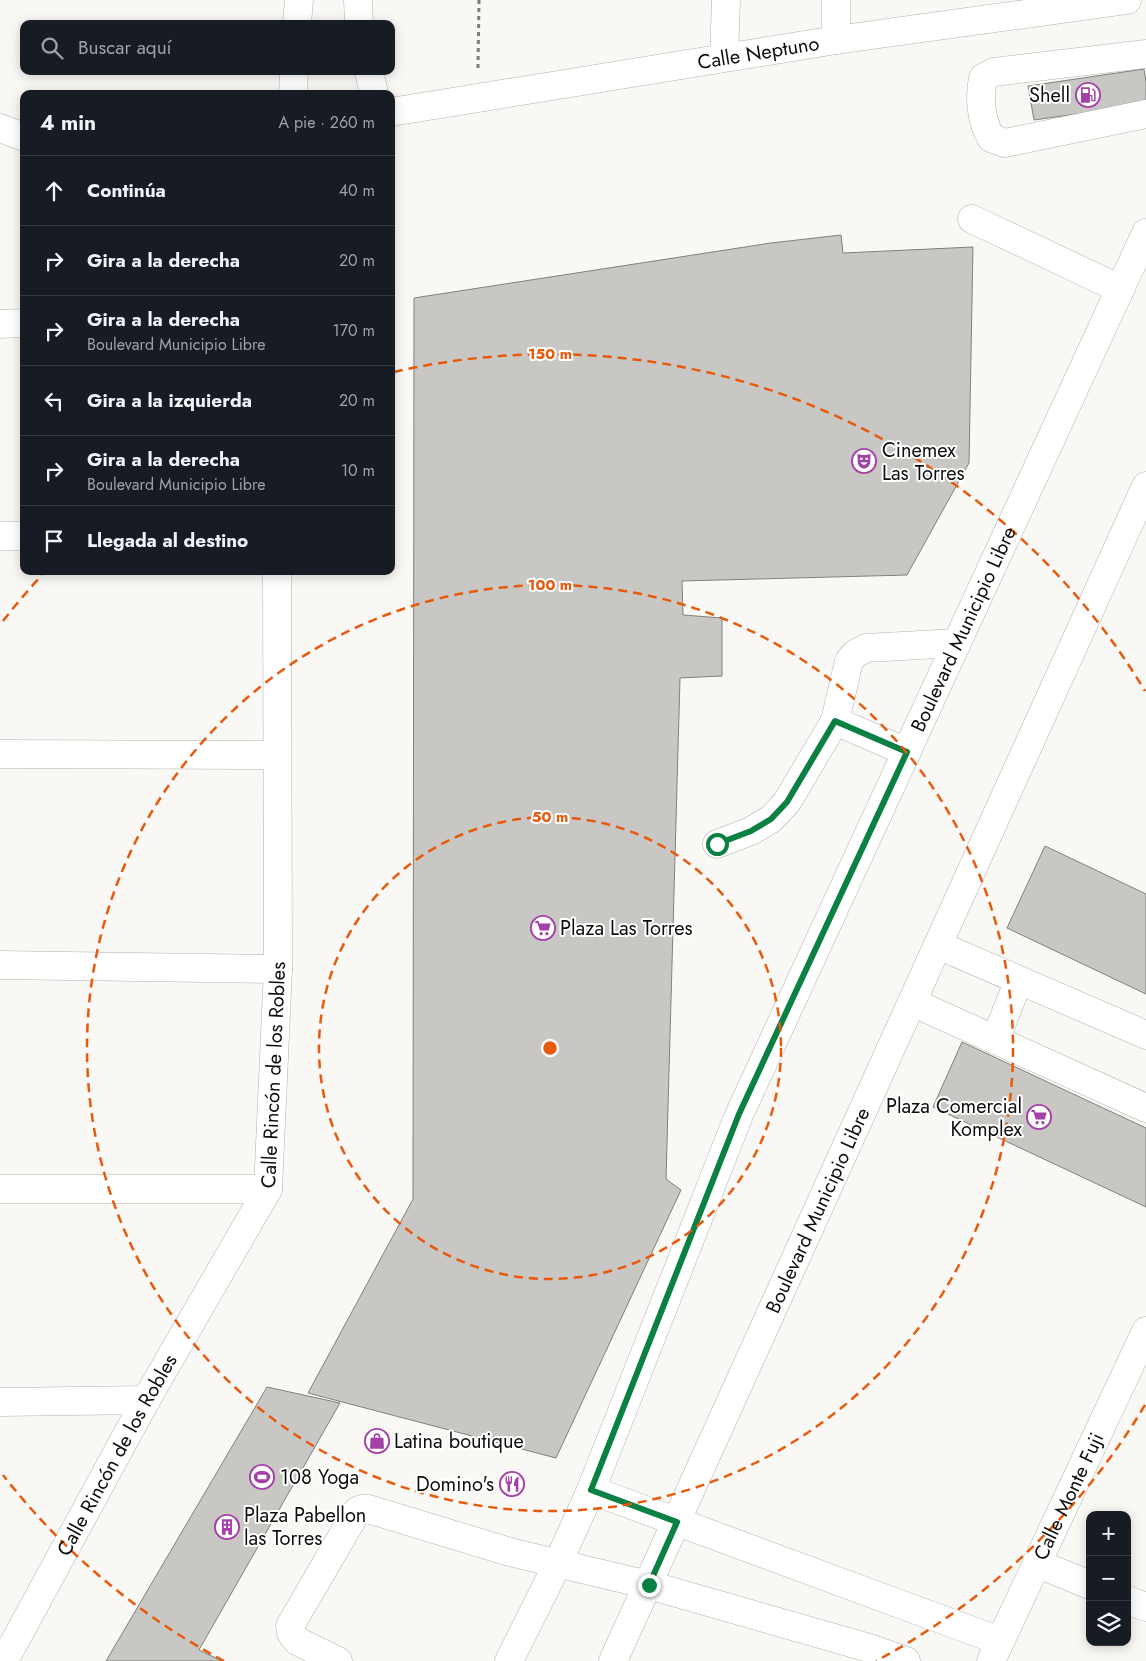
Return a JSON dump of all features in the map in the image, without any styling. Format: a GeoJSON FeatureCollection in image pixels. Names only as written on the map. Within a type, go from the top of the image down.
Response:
{"type":"FeatureCollection","features":[{"type":"Feature","properties":{"kind":"street"},"geometry":{"type":"LineString","coordinates":[[297,20],[299,0]]}},
{"type":"Feature","properties":{"kind":"street"},"geometry":{"type":"LineString","coordinates":[[358,0],[359,20]]}},
{"type":"Feature","properties":{"kind":"street"},"geometry":{"type":"LineString","coordinates":[[724,57],[726,0]]}},
{"type":"Feature","properties":{"kind":"street"},"geometry":{"type":"LineString","coordinates":[[836,0],[836,40]]}},
{"type":"Feature","properties":{"kind":"street","name":"Calle Neptuno"},"geometry":{"type":"LineString","coordinates":[[395,111],[724,57],[1127,0]]}},
{"type":"Feature","properties":{"kind":"street"},"geometry":{"type":"LineString","coordinates":[[1146,54],[994,72],[983,78],[980,93],[984,127],[991,138],[1004,143],[1146,114]]}},
{"type":"Feature","properties":{"kind":"street"},"geometry":{"type":"LineString","coordinates":[[293,90],[294,75]]}},
{"type":"Feature","properties":{"kind":"street"},"geometry":{"type":"LineString","coordinates":[[370,75],[373,90]]}},
{"type":"Feature","properties":{"kind":"street"},"geometry":{"type":"LineString","coordinates":[[0,128],[20,136]]}},
{"type":"Feature","properties":{"kind":"street"},"geometry":{"type":"LineString","coordinates":[[972,219],[1120,289]]}},
{"type":"Feature","properties":{"kind":"street","name":"Boulevard Municipio Libre"},"geometry":{"type":"LineString","coordinates":[[509,1661],[591,1490],[739,1114],[1146,234]]}},
{"type":"Feature","properties":{"kind":"street"},"geometry":{"type":"LineString","coordinates":[[0,324],[20,323]]}},
{"type":"Feature","properties":{"kind":"street","name":"Boulevard Municipio Libre"},"geometry":{"type":"LineString","coordinates":[[614,1661],[1146,486]]}},
{"type":"Feature","properties":{"kind":"street"},"geometry":{"type":"LineString","coordinates":[[0,536],[20,536]]}},
{"type":"Feature","properties":{"kind":"street","name":"Calle Rincón de los Robles"},"geometry":{"type":"LineString","coordinates":[[4,1661],[146,1400],[268,1189],[278,969],[277,575]]}},
{"type":"Feature","properties":{"kind":"street"},"geometry":{"type":"LineString","coordinates":[[717,844],[751,831],[771,819],[787,802],[835,721],[849,661],[855,654],[866,648],[957,643]]}},
{"type":"Feature","properties":{"kind":"street"},"geometry":{"type":"LineString","coordinates":[[835,721],[907,752]]}},
{"type":"Feature","properties":{"kind":"street"},"geometry":{"type":"LineString","coordinates":[[0,754],[277,755]]}},
{"type":"Feature","properties":{"kind":"street"},"geometry":{"type":"LineString","coordinates":[[938,945],[1146,1035]]}},
{"type":"Feature","properties":{"kind":"street"},"geometry":{"type":"LineString","coordinates":[[0,965],[278,969]]}},
{"type":"Feature","properties":{"kind":"street"},"geometry":{"type":"LineString","coordinates":[[995,1040],[1019,980]]}},
{"type":"Feature","properties":{"kind":"street"},"geometry":{"type":"LineString","coordinates":[[912,1002],[1146,1108]]}},
{"type":"Feature","properties":{"kind":"street"},"geometry":{"type":"LineString","coordinates":[[0,1189],[268,1189]]}},
{"type":"Feature","properties":{"kind":"street","name":"Calle Monte Fuji"},"geometry":{"type":"LineString","coordinates":[[996,1651],[1146,1333]]}},
{"type":"Feature","properties":{"kind":"street"},"geometry":{"type":"LineString","coordinates":[[0,1402],[146,1400]]}},
{"type":"Feature","properties":{"kind":"street"},"geometry":{"type":"LineString","coordinates":[[591,1490],[677,1522],[996,1651]]}},
{"type":"Feature","properties":{"kind":"street"},"geometry":{"type":"LineString","coordinates":[[338,1661],[297,1640],[291,1633],[290,1626],[357,1512],[362,1509],[368,1509],[510,1552],[649,1585],[869,1648],[906,1661]]}},
{"type":"Feature","properties":{"kind":"street"},"geometry":{"type":"LineString","coordinates":[[1036,1563],[1086,1583]]}},
{"type":"Feature","properties":{"kind":"street"},"geometry":{"type":"LineString","coordinates":[[1130,1601],[1146,1607]]}},
{"type":"Feature","properties":{"kind":"path"},"geometry":{"type":"LineString","coordinates":[[478,98],[479,0]]}},
{"type":"Feature","properties":{"kind":"building","name":"Shell"},"geometry":{"type":"Polygon","coordinates":[[[1144,69],[1146,104],[1034,120],[1028,86],[1144,69]]]}},
{"type":"Feature","properties":{"kind":"building","name":"Plaza Las Torres"},"geometry":{"type":"Polygon","coordinates":[[[841,235],[843,253],[973,247],[969,463],[907,575],[682,581],[683,615],[722,618],[722,676],[680,678],[666,1179],[681,1190],[556,1458],[308,1393],[413,1199],[414,298],[771,243],[841,235]]]}},
{"type":"Feature","properties":{"kind":"building"},"geometry":{"type":"Polygon","coordinates":[[[1045,846],[1146,894],[1146,994],[1007,928],[1045,846]]]}},
{"type":"Feature","properties":{"kind":"building","name":"Plaza Comercial Komplex"},"geometry":{"type":"Polygon","coordinates":[[[962,1042],[1146,1128],[1146,1207],[933,1107],[962,1042]]]}},
{"type":"Feature","properties":{"kind":"building","name":"Plaza Pabellon las Torres"},"geometry":{"type":"Polygon","coordinates":[[[267,1387],[340,1403],[199,1650],[222,1661],[106,1661],[267,1387]]]}},
{"type":"Feature","properties":{"kind":"place","name":"Shell"},"geometry":{"type":"Point","coordinates":[1088,95]}},
{"type":"Feature","properties":{"kind":"place","name":"Cinemex Las Torres"},"geometry":{"type":"Point","coordinates":[864,461]}},
{"type":"Feature","properties":{"kind":"place","name":"Plaza Las Torres"},"geometry":{"type":"Point","coordinates":[543,928]}},
{"type":"Feature","properties":{"kind":"place","name":"Plaza Comercial Komplex"},"geometry":{"type":"Point","coordinates":[1039,1117]}},
{"type":"Feature","properties":{"kind":"place","name":"Latina boutique"},"geometry":{"type":"Point","coordinates":[377,1441]}},
{"type":"Feature","properties":{"kind":"place","name":"108 Yoga"},"geometry":{"type":"Point","coordinates":[262,1477]}},
{"type":"Feature","properties":{"kind":"place","name":"Domino's"},"geometry":{"type":"Point","coordinates":[512,1484]}},
{"type":"Feature","properties":{"kind":"place","name":"Plaza Pabellon las Torres"},"geometry":{"type":"Point","coordinates":[227,1527]}},
{"type":"Feature","properties":{"kind":"route"},"geometry":{"type":"LineString","coordinates":[[649,1585],[677,1522],[591,1490],[739,1114],[907,752],[835,721],[787,802],[771,819],[751,831],[717,844]]}}]}
